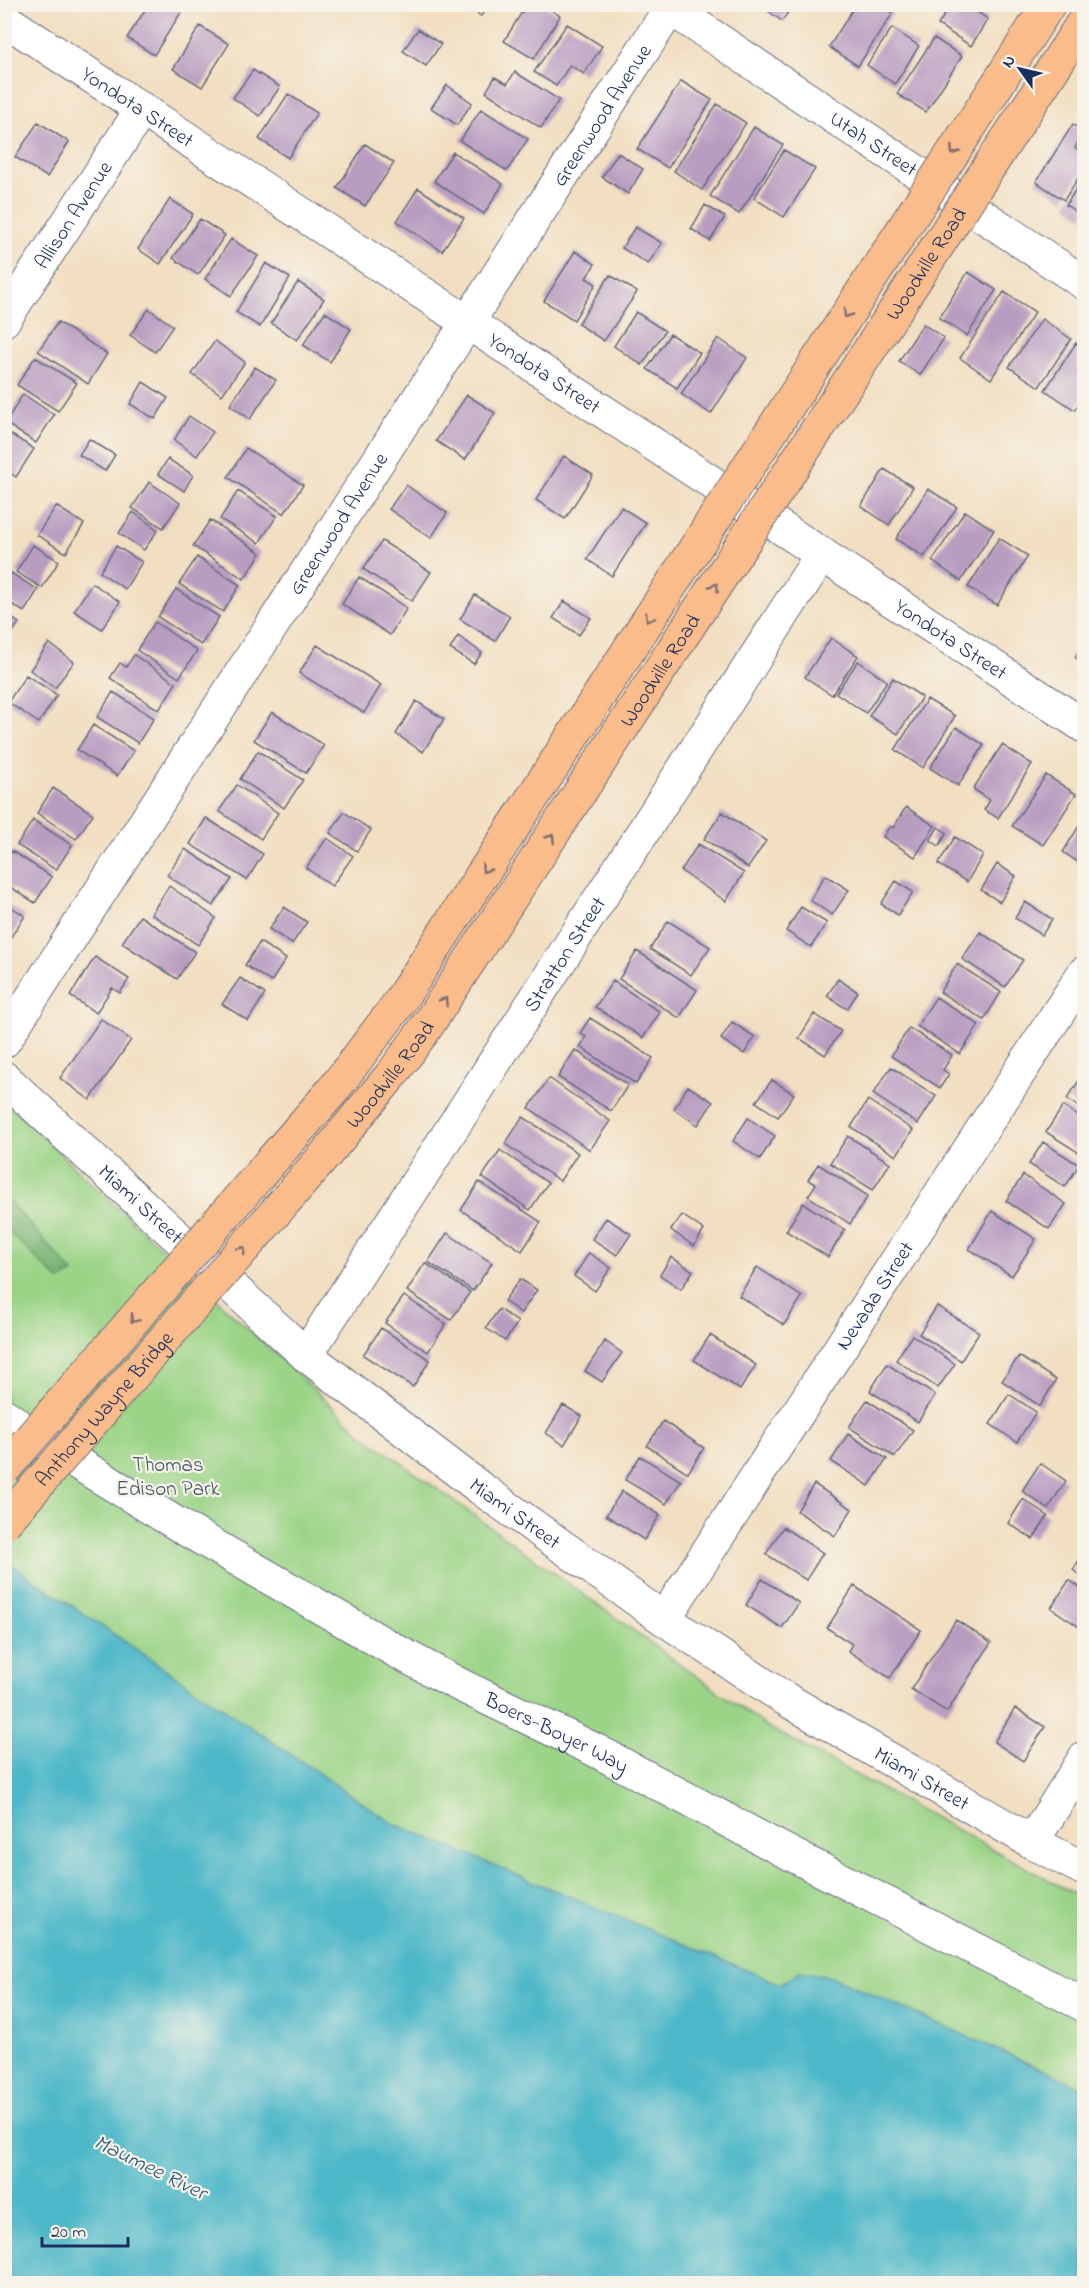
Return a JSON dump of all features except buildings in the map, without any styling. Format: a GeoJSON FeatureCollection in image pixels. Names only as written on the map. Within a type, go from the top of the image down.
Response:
{"type":"FeatureCollection","features":[{"type":"Feature","properties":{"kind":"main road","name":"Woodville Road"},"geometry":{"type":"LineString","coordinates":[[172,1275],[333,1090],[396,1007],[1049,4]]}},
{"type":"Feature","properties":{"kind":"main road","name":"Woodville Road"},"geometry":{"type":"LineString","coordinates":[[204,1294],[359,1115],[425,1029],[1084,21]]}},
{"type":"Feature","properties":{"kind":"main road","name":"Anthony Wayne Bridge"},"geometry":{"type":"LineString","coordinates":[[4,1469],[172,1275]]}},
{"type":"Feature","properties":{"kind":"main road","name":"Anthony Wayne Bridge"},"geometry":{"type":"LineString","coordinates":[[4,1523],[204,1294]]}},
{"type":"Feature","properties":{"kind":"street","name":"Utah Street"},"geometry":{"type":"LineString","coordinates":[[669,6],[1084,283]]}},
{"type":"Feature","properties":{"kind":"street","name":"Greenwood Avenue"},"geometry":{"type":"LineString","coordinates":[[4,1041],[468,323],[669,6]]}},
{"type":"Feature","properties":{"kind":"street","name":"Yondota Street"},"geometry":{"type":"LineString","coordinates":[[4,19],[1084,726]]}},
{"type":"Feature","properties":{"kind":"street","name":"Allison Avenue"},"geometry":{"type":"LineString","coordinates":[[4,320],[142,109]]}},
{"type":"Feature","properties":{"kind":"street","name":"Stratton Street"},"geometry":{"type":"LineString","coordinates":[[306,1355],[822,554]]}},
{"type":"Feature","properties":{"kind":"street","name":"Nevada Street"},"geometry":{"type":"LineString","coordinates":[[664,1619],[1084,973]]}},
{"type":"Feature","properties":{"kind":"street","name":"Miami Street"},"geometry":{"type":"LineString","coordinates":[[4,1078],[306,1355],[480,1488],[664,1619],[784,1698],[1032,1842],[1084,1869]]}},
{"type":"Feature","properties":{"kind":"street","name":"Boers-Boyer Way"},"geometry":{"type":"LineString","coordinates":[[4,1396],[18,1420],[40,1440]]}},
{"type":"Feature","properties":{"kind":"street","name":"Boers-Boyer Way"},"geometry":{"type":"LineString","coordinates":[[4,1415],[40,1440],[256,1571],[408,1658],[597,1751],[1084,2005]]}},
{"type":"Feature","properties":{"kind":"street"},"geometry":{"type":"LineString","coordinates":[[1032,1842],[1084,1759]]}},
{"type":"Feature","properties":{"kind":"green space","name":"Thomas Edison Park"},"geometry":{"type":"Polygon","coordinates":[[[4,1098],[80,1173],[364,1436],[766,1726],[1084,1899],[1084,2088],[835,1978],[800,1971],[780,1984],[392,1823],[5,1560],[4,1098]]]}},
{"type":"Feature","properties":{"kind":"green space"},"geometry":{"type":"Polygon","coordinates":[[[5,1197],[73,1273],[60,1281],[5,1228],[5,1197]]]}},
{"type":"Feature","properties":{"kind":"water","name":"Maumee River"},"geometry":{"type":"Polygon","coordinates":[[[4,1560],[392,1823],[780,1984],[800,1971],[835,1978],[1084,2088],[1084,2283],[5,2283],[4,1560]]]}}]}
